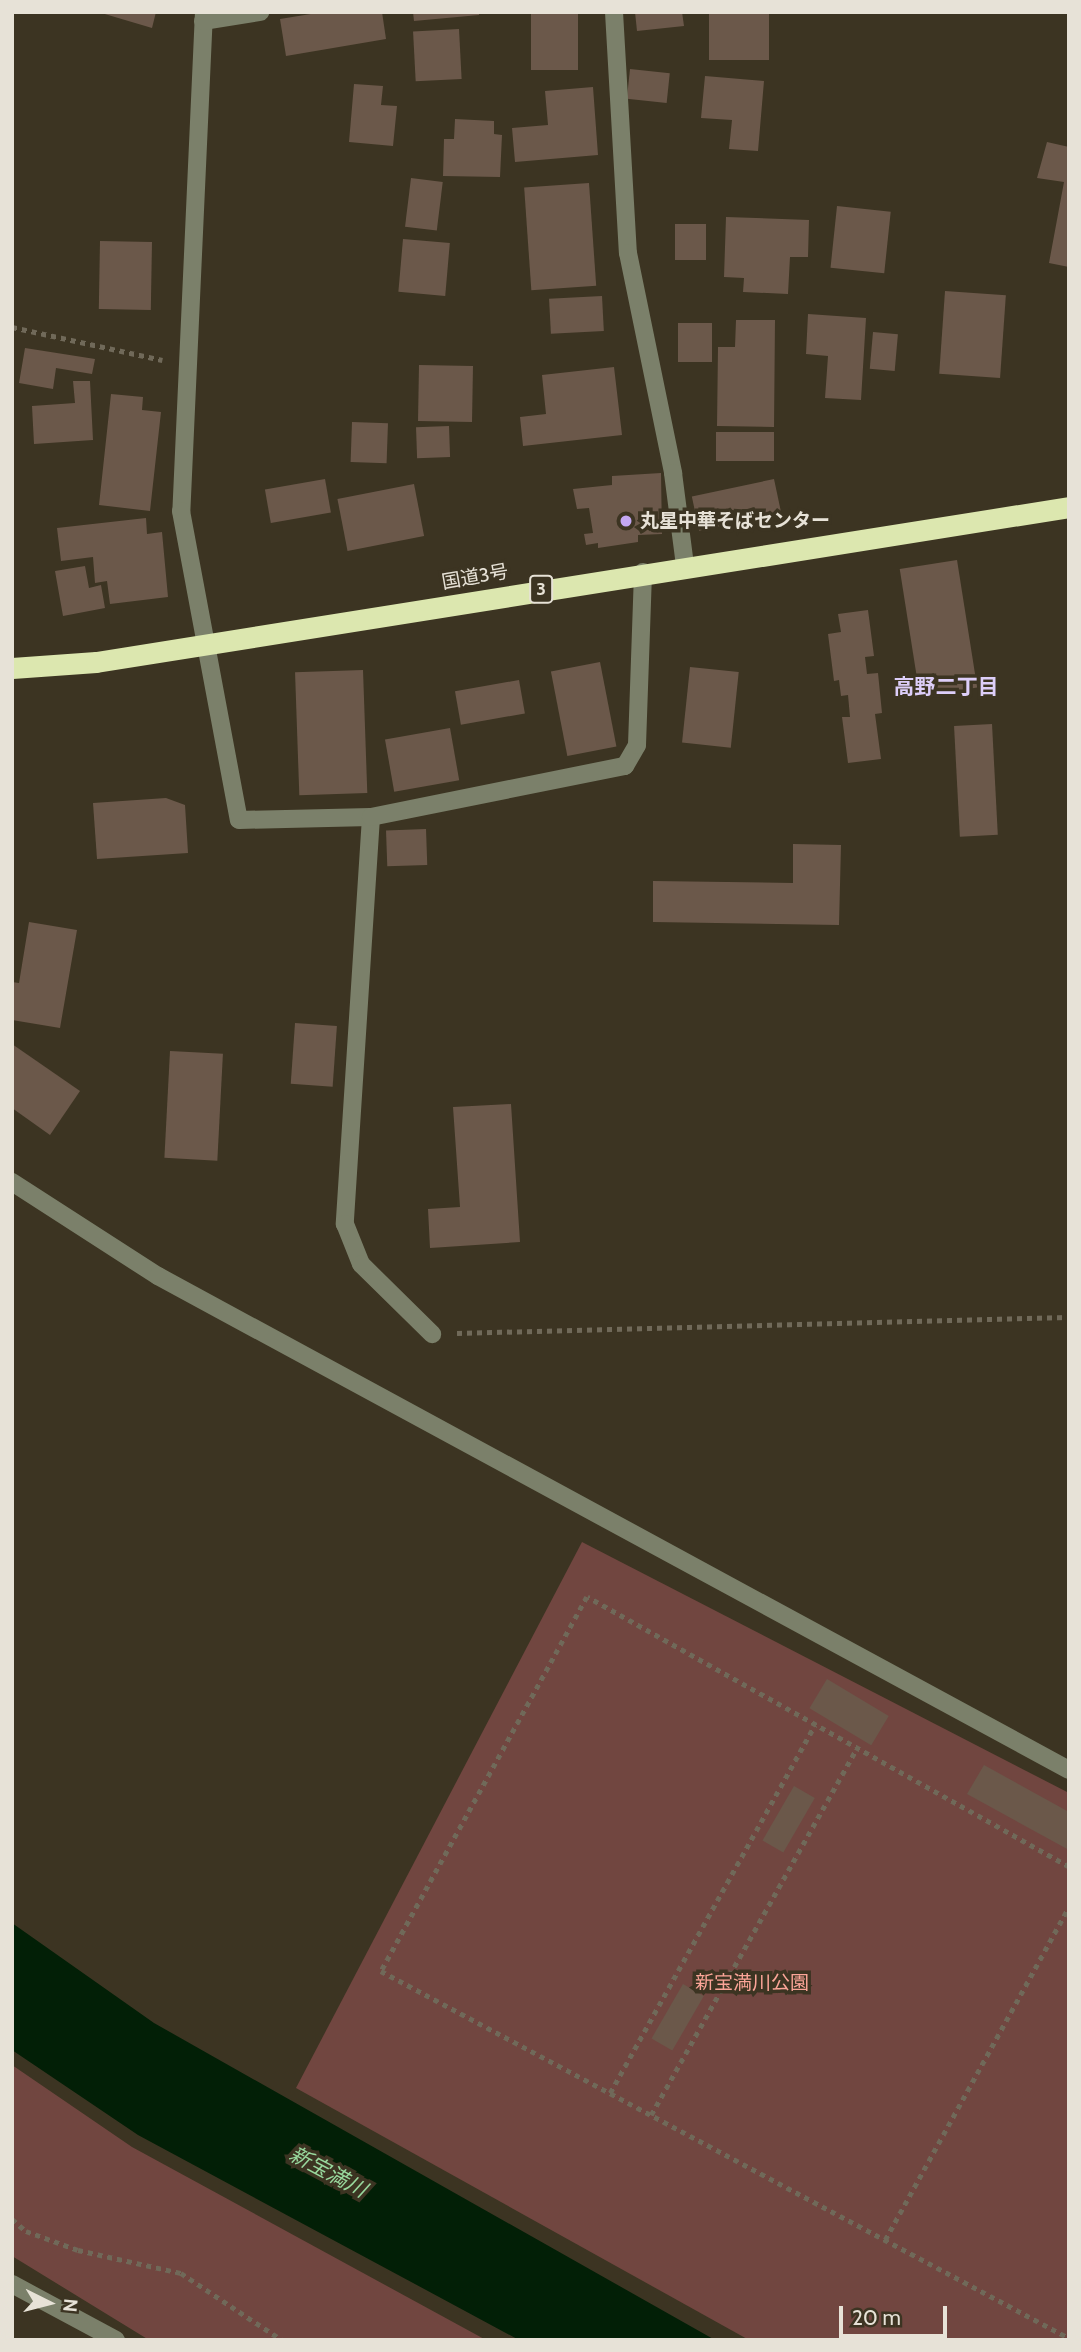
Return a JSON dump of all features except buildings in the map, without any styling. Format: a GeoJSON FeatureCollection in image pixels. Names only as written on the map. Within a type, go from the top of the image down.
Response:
{"type":"FeatureCollection","features":[{"type":"Feature","properties":{"kind":"highway","name":"国道3号"},"geometry":{"type":"LineString","coordinates":[[12,668],[96,663],[643,572],[1069,507]]}},
{"type":"Feature","properties":{"kind":"street"},"geometry":{"type":"LineString","coordinates":[[260,12],[203,17],[190,366],[181,511],[239,820],[371,817],[625,766],[637,746],[643,572]]}},
{"type":"Feature","properties":{"kind":"street"},"geometry":{"type":"LineString","coordinates":[[614,12],[628,253],[673,473],[685,566]]}},
{"type":"Feature","properties":{"kind":"street"},"geometry":{"type":"LineString","coordinates":[[371,817],[345,1224],[360,1264],[432,1334]]}},
{"type":"Feature","properties":{"kind":"street"},"geometry":{"type":"LineString","coordinates":[[12,1182],[158,1276],[1069,1770]]}},
{"type":"Feature","properties":{"kind":"street"},"geometry":{"type":"LineString","coordinates":[[12,2284],[116,2340]]}},
{"type":"Feature","properties":{"kind":"path"},"geometry":{"type":"LineString","coordinates":[[12,327],[190,366]]}},
{"type":"Feature","properties":{"kind":"path"},"geometry":{"type":"LineString","coordinates":[[432,1334],[1069,1317]]}},
{"type":"Feature","properties":{"kind":"path"},"geometry":{"type":"LineString","coordinates":[[1069,1867],[587,1597],[381,1971],[1069,2338]]}},
{"type":"Feature","properties":{"kind":"path"},"geometry":{"type":"LineString","coordinates":[[610,2093],[814,1725]]}},
{"type":"Feature","properties":{"kind":"path"},"geometry":{"type":"LineString","coordinates":[[651,2115],[856,1748]]}},
{"type":"Feature","properties":{"kind":"path"},"geometry":{"type":"LineString","coordinates":[[885,2239],[1069,1906]]}},
{"type":"Feature","properties":{"kind":"path"},"geometry":{"type":"LineString","coordinates":[[12,2219],[26,2231],[78,2250],[181,2273],[282,2340]]}},
{"type":"Feature","properties":{"kind":"green space","name":"新宝満川公園"},"geometry":{"type":"Polygon","coordinates":[[[582,1542],[1069,1793],[1069,2340],[749,2340],[296,2088],[582,1542]]]}},
{"type":"Feature","properties":{"kind":"green space"},"geometry":{"type":"Polygon","coordinates":[[[12,2065],[132,2147],[486,2340],[149,2340],[12,2256],[12,2065]]]}},
{"type":"Feature","properties":{"kind":"water","name":"新宝満川"},"geometry":{"type":"Polygon","coordinates":[[[12,1923],[154,2023],[715,2340],[519,2340],[138,2135],[12,2050],[12,1923]]]}},
{"type":"Feature","properties":{"kind":"place","name":"丸星中華そばセンター"},"geometry":{"type":"Point","coordinates":[626,521]}},
{"type":"Feature","properties":{"kind":"district","name":"高野二丁目"},"geometry":{"type":"Point","coordinates":[946,687]}}]}
